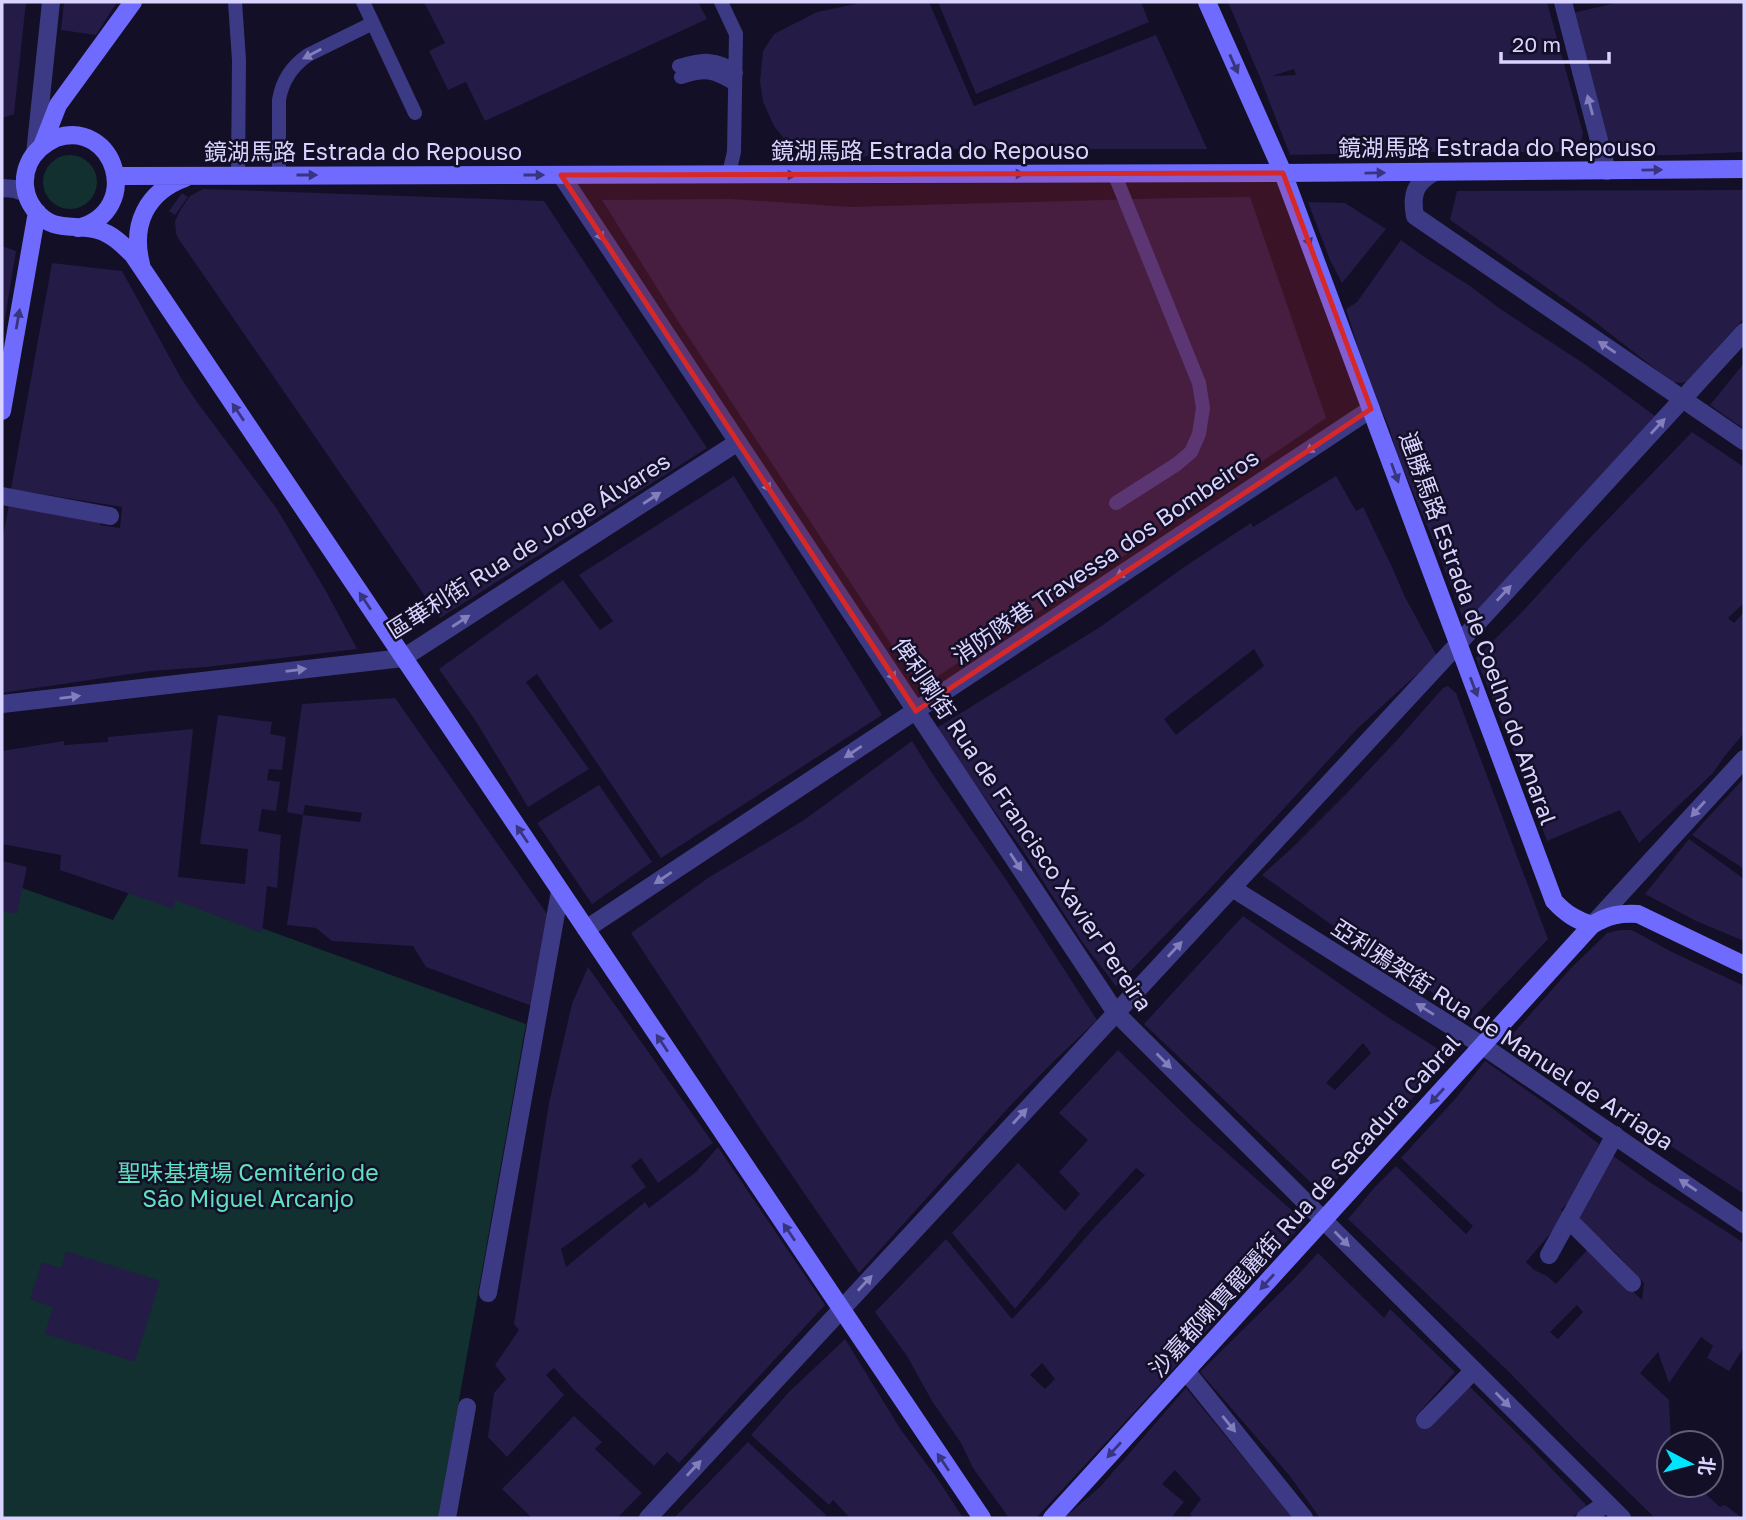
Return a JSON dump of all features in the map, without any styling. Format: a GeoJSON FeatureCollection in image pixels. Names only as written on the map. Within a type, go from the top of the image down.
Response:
{"type":"FeatureCollection","features":[{"type":"Feature","properties":{"kind":"street"},"geometry":{"type":"LineString","coordinates":[[38,150],[51,2]]}},
{"type":"Feature","properties":{"kind":"street"},"geometry":{"type":"LineString","coordinates":[[134,2],[58,105],[27,171],[28,200],[48,222],[98,230],[117,240],[133,255],[982,1518]]}},
{"type":"Feature","properties":{"kind":"street","name":"連勝馬路 Estrada de Coelho do Amaral"},"geometry":{"type":"LineString","coordinates":[[1207,2],[1283,173],[1554,901],[1564,913],[1592,925]]}},
{"type":"Feature","properties":{"kind":"street"},"geometry":{"type":"LineString","coordinates":[[1563,2],[1607,171]]}},
{"type":"Feature","properties":{"kind":"street"},"geometry":{"type":"LineString","coordinates":[[38,150],[55,139],[66,136],[81,137],[106,152],[116,176],[114,196],[105,213],[93,223],[78,228]]}},
{"type":"Feature","properties":{"kind":"street","name":"鏡湖馬路 Estrada do Repouso"},"geometry":{"type":"LineString","coordinates":[[116,176],[1744,169]]}},
{"type":"Feature","properties":{"kind":"street"},"geometry":{"type":"LineString","coordinates":[[1435,172],[1425,177],[1418,185],[1414,195],[1415,216],[1744,441]]}},
{"type":"Feature","properties":{"kind":"street","name":"俾利喇街 Rua de Francisco Xavier Pereira"},"geometry":{"type":"LineString","coordinates":[[561,175],[1116,1013],[1622,1518]]}},
{"type":"Feature","properties":{"kind":"street"},"geometry":{"type":"LineString","coordinates":[[145,274],[137,242],[145,210],[168,186],[188,177],[200,176]]}},
{"type":"Feature","properties":{"kind":"street"},"geometry":{"type":"LineString","coordinates":[[2,182],[26,190]]}},
{"type":"Feature","properties":{"kind":"street"},"geometry":{"type":"LineString","coordinates":[[2,188],[26,190]]}},
{"type":"Feature","properties":{"kind":"street"},"geometry":{"type":"LineString","coordinates":[[2,411],[37,212]]}},
{"type":"Feature","properties":{"kind":"street"},"geometry":{"type":"LineString","coordinates":[[648,1518],[1744,332]]}},
{"type":"Feature","properties":{"kind":"street","name":"消防隊巷 Travessa dos Bombeiros"},"geometry":{"type":"LineString","coordinates":[[586,929],[1371,409]]}},
{"type":"Feature","properties":{"kind":"street","name":"區華利街 Rua de Jorge Álvares"},"geometry":{"type":"LineString","coordinates":[[2,704],[403,658],[738,442]]}},
{"type":"Feature","properties":{"kind":"street"},"geometry":{"type":"LineString","coordinates":[[2,496],[110,516]]}},
{"type":"Feature","properties":{"kind":"street"},"geometry":{"type":"LineString","coordinates":[[1592,925],[1744,758]]}},
{"type":"Feature","properties":{"kind":"street","name":"亞利鴉架街 Rua de Manuel de Arriaga"},"geometry":{"type":"LineString","coordinates":[[1232,887],[1483,1046],[1744,1224]]}},
{"type":"Feature","properties":{"kind":"street"},"geometry":{"type":"LineString","coordinates":[[488,1293],[560,891]]}},
{"type":"Feature","properties":{"kind":"street"},"geometry":{"type":"LineString","coordinates":[[1592,925],[1605,916],[1638,914],[1744,965]]}},
{"type":"Feature","properties":{"kind":"street","name":"沙嘉都喇賈罷麗街 Rua de Sacadura Cabral"},"geometry":{"type":"LineString","coordinates":[[1052,1518],[1592,925]]}},
{"type":"Feature","properties":{"kind":"street"},"geometry":{"type":"LineString","coordinates":[[1549,1255],[1615,1135]]}},
{"type":"Feature","properties":{"kind":"street"},"geometry":{"type":"LineString","coordinates":[[1570,1220],[1632,1283]]}},
{"type":"Feature","properties":{"kind":"street"},"geometry":{"type":"LineString","coordinates":[[1425,1420],[1474,1370]]}},
{"type":"Feature","properties":{"kind":"street"},"geometry":{"type":"LineString","coordinates":[[1186,1371],[1304,1518]]}},
{"type":"Feature","properties":{"kind":"street"},"geometry":{"type":"LineString","coordinates":[[447,1518],[467,1407]]}},
{"type":"Feature","properties":{"kind":"street"},"geometry":{"type":"LineString","coordinates":[[1586,1518],[1607,1503]]}},
{"type":"Feature","properties":{"kind":"lane"},"geometry":{"type":"LineString","coordinates":[[235,2],[239,60],[238,176]]}},
{"type":"Feature","properties":{"kind":"lane"},"geometry":{"type":"LineString","coordinates":[[363,2],[415,113]]}},
{"type":"Feature","properties":{"kind":"lane"},"geometry":{"type":"LineString","coordinates":[[712,175],[726,174],[734,152],[736,34],[721,2]]}},
{"type":"Feature","properties":{"kind":"lane"},"geometry":{"type":"LineString","coordinates":[[279,175],[279,100],[288,74],[308,55],[373,23]]}},
{"type":"Feature","properties":{"kind":"lane"},"geometry":{"type":"LineString","coordinates":[[680,71],[698,61],[712,61],[727,65],[735,78]]}},
{"type":"Feature","properties":{"kind":"lane"},"geometry":{"type":"LineString","coordinates":[[734,152],[738,170],[744,174],[758,175]]}},
{"type":"Feature","properties":{"kind":"lane"},"geometry":{"type":"LineString","coordinates":[[1114,173],[1199,383],[1203,408],[1199,434],[1191,452],[1116,503]]}},
{"type":"Feature","properties":{"kind":"highlighted area"},"geometry":{"type":"Polygon","coordinates":[[[1283,173],[1371,409],[916,711],[561,175],[758,175],[1283,173]]]}},
{"type":"Feature","properties":{"kind":"green space"},"geometry":{"type":"Polygon","coordinates":[[[70,155],[89,163],[97,182],[89,201],[70,209],[51,201],[43,182],[51,163],[70,155]]]}},
{"type":"Feature","properties":{"kind":"green space","name":"聖味基墳場 Cemitério de São Miguel Arcanjo"},"geometry":{"type":"Polygon","coordinates":[[[2,881],[113,920],[135,882],[526,1024],[438,1518],[2,1518],[2,881]]]}},
{"type":"Feature","properties":{"kind":"building"},"geometry":{"type":"Polygon","coordinates":[[[2,2],[26,2],[14,114],[2,118],[2,2]]]}},
{"type":"Feature","properties":{"kind":"building"},"geometry":{"type":"Polygon","coordinates":[[[64,2],[117,2],[96,35],[61,30],[64,2]]]}},
{"type":"Feature","properties":{"kind":"building"},"geometry":{"type":"Polygon","coordinates":[[[424,2],[698,2],[707,19],[485,121],[466,82],[448,90],[429,51],[445,43],[424,2]]]}},
{"type":"Feature","properties":{"kind":"building"},"geometry":{"type":"Polygon","coordinates":[[[865,2],[929,2],[974,106],[1156,35],[1207,149],[959,149],[912,154],[881,153],[857,158],[807,154],[789,145],[774,126],[763,102],[760,81],[763,51],[774,34],[817,12],[865,2]]]}},
{"type":"Feature","properties":{"kind":"building"},"geometry":{"type":"Polygon","coordinates":[[[938,2],[1141,2],[1149,22],[976,94],[938,2]]]}},
{"type":"Feature","properties":{"kind":"building"},"geometry":{"type":"Polygon","coordinates":[[[1228,2],[1547,2],[1583,133],[1576,151],[1569,152],[1290,155],[1228,2]],[[1294,69],[1272,76],[1296,75],[1294,69]]]}},
{"type":"Feature","properties":{"kind":"building"},"geometry":{"type":"Polygon","coordinates":[[[1621,2],[1744,2],[1744,152],[1610,155],[1572,13],[1621,2]]]}},
{"type":"Feature","properties":{"kind":"building"},"geometry":{"type":"Polygon","coordinates":[[[203,189],[544,201],[707,448],[440,618],[178,238],[175,221],[181,209],[190,196],[203,189]]]}},
{"type":"Feature","properties":{"kind":"building"},"geometry":{"type":"Polygon","coordinates":[[[1744,190],[1744,318],[1687,381],[1682,383],[1672,382],[1590,318],[1450,220],[1457,191],[1744,190]]]}},
{"type":"Feature","properties":{"kind":"building"},"geometry":{"type":"Polygon","coordinates":[[[182,193],[188,197],[175,215],[169,211],[182,193]]]}},
{"type":"Feature","properties":{"kind":"building"},"geometry":{"type":"Polygon","coordinates":[[[1250,197],[1326,418],[1068,594],[920,688],[674,315],[602,200],[731,199],[849,207],[1250,197]]]}},
{"type":"Feature","properties":{"kind":"building"},"geometry":{"type":"Polygon","coordinates":[[[1308,202],[1345,203],[1386,229],[1342,283],[1330,260],[1308,202]]]}},
{"type":"Feature","properties":{"kind":"building"},"geometry":{"type":"Polygon","coordinates":[[[1401,240],[1586,365],[1655,416],[1465,624],[1398,457],[1389,427],[1369,383],[1346,309],[1357,302],[1401,240]]]}},
{"type":"Feature","properties":{"kind":"building"},"geometry":{"type":"Polygon","coordinates":[[[2,246],[16,251],[3,331],[2,331],[2,246]]]}},
{"type":"Feature","properties":{"kind":"building"},"geometry":{"type":"Polygon","coordinates":[[[52,263],[122,271],[181,378],[277,509],[357,649],[150,671],[2,693],[2,543],[9,504],[101,519],[100,525],[120,528],[122,507],[11,489],[52,263]]]}},
{"type":"Feature","properties":{"kind":"building"},"geometry":{"type":"Polygon","coordinates":[[[1744,363],[1744,429],[1710,405],[1744,363]]]}},
{"type":"Feature","properties":{"kind":"building"},"geometry":{"type":"Polygon","coordinates":[[[1692,432],[1744,467],[1744,603],[1728,618],[1734,623],[1744,612],[1744,733],[1713,773],[1639,843],[1620,810],[1547,841],[1476,658],[1692,432]]]}},
{"type":"Feature","properties":{"kind":"building"},"geometry":{"type":"Polygon","coordinates":[[[734,476],[882,715],[661,858],[537,674],[526,682],[589,769],[528,807],[475,720],[439,669],[563,580],[600,630],[613,621],[579,575],[734,476]]]}},
{"type":"Feature","properties":{"kind":"building"},"geometry":{"type":"Polygon","coordinates":[[[1336,476],[1356,511],[1363,507],[1405,597],[1437,656],[1357,729],[1116,986],[1083,943],[1022,849],[935,729],[1100,627],[1251,523],[1253,527],[1336,476]],[[1254,649],[1164,719],[1176,735],[1264,666],[1254,649]]]}},
{"type":"Feature","properties":{"kind":"building"},"geometry":{"type":"Polygon","coordinates":[[[1448,686],[1456,693],[1548,939],[1472,1019],[1262,875],[1348,792],[1443,688],[1448,686]]]}},
{"type":"Feature","properties":{"kind":"building"},"geometry":{"type":"Polygon","coordinates":[[[395,698],[547,914],[532,1006],[426,967],[413,946],[332,941],[316,928],[287,925],[303,815],[287,812],[302,704],[395,698]],[[305,805],[303,815],[360,822],[362,813],[305,805]]]}},
{"type":"Feature","properties":{"kind":"building"},"geometry":{"type":"Polygon","coordinates":[[[218,715],[272,722],[270,734],[286,737],[282,770],[269,769],[267,780],[280,782],[276,811],[262,809],[258,831],[281,835],[277,888],[267,886],[262,933],[175,900],[174,909],[60,870],[61,855],[2,844],[2,751],[64,741],[64,745],[108,742],[108,737],[193,729],[178,877],[245,884],[248,849],[200,844],[218,715]]]}},
{"type":"Feature","properties":{"kind":"building"},"geometry":{"type":"Polygon","coordinates":[[[912,741],[1097,1020],[1009,1107],[859,1273],[631,933],[708,878],[804,820],[912,741]]]}},
{"type":"Feature","properties":{"kind":"building"},"geometry":{"type":"Polygon","coordinates":[[[1744,778],[1744,869],[1692,835],[1744,778]]]}},
{"type":"Feature","properties":{"kind":"building"},"geometry":{"type":"Polygon","coordinates":[[[599,785],[652,862],[592,904],[537,823],[599,785]]]}},
{"type":"Feature","properties":{"kind":"building"},"geometry":{"type":"Polygon","coordinates":[[[1689,839],[1744,879],[1744,941],[1696,921],[1645,894],[1689,839]]]}},
{"type":"Feature","properties":{"kind":"building"},"geometry":{"type":"Polygon","coordinates":[[[2,861],[27,867],[17,914],[2,911],[2,861]]]}},
{"type":"Feature","properties":{"kind":"building"},"geometry":{"type":"Polygon","coordinates":[[[1243,916],[1386,1016],[1451,1057],[1323,1194],[1144,1024],[1243,916]],[[1363,1043],[1326,1083],[1335,1090],[1371,1053],[1363,1043]]]}},
{"type":"Feature","properties":{"kind":"building"},"geometry":{"type":"Polygon","coordinates":[[[1632,930],[1744,986],[1744,1194],[1511,1036],[1572,967],[1607,933],[1632,930]]]}},
{"type":"Feature","properties":{"kind":"building"},"geometry":{"type":"Polygon","coordinates":[[[588,967],[713,1143],[658,1183],[641,1158],[631,1166],[646,1187],[561,1249],[566,1267],[645,1202],[649,1208],[696,1172],[718,1147],[825,1305],[679,1463],[667,1452],[654,1466],[554,1368],[546,1375],[564,1395],[507,1457],[488,1437],[494,1393],[506,1379],[495,1365],[519,1330],[514,1324],[549,1103],[572,1004],[588,967]]]}},
{"type":"Feature","properties":{"kind":"building"},"geometry":{"type":"Polygon","coordinates":[[[1118,1050],[1192,1122],[1305,1222],[1036,1518],[1009,1518],[973,1468],[961,1443],[932,1401],[907,1356],[875,1312],[946,1239],[1012,1319],[1145,1175],[1136,1168],[1015,1309],[952,1233],[1018,1163],[1065,1211],[1080,1194],[1059,1172],[1088,1140],[1059,1113],[1118,1050]],[[1042,1363],[1030,1375],[1045,1389],[1055,1379],[1042,1363]]]}},
{"type":"Feature","properties":{"kind":"building"},"geometry":{"type":"Polygon","coordinates":[[[1485,1061],[1599,1144],[1578,1191],[1561,1210],[1566,1215],[1526,1262],[1534,1270],[1556,1284],[1588,1249],[1642,1300],[1644,1283],[1614,1251],[1578,1220],[1612,1155],[1744,1243],[1744,1347],[1729,1371],[1707,1358],[1713,1346],[1701,1337],[1669,1383],[1658,1352],[1640,1373],[1669,1400],[1670,1429],[1655,1429],[1655,1499],[1711,1499],[1720,1507],[1725,1505],[1742,1518],[1655,1518],[1509,1372],[1348,1219],[1396,1166],[1466,1234],[1473,1226],[1401,1158],[1456,1098],[1485,1061]],[[1577,1305],[1550,1332],[1558,1339],[1583,1312],[1577,1305]]]}},
{"type":"Feature","properties":{"kind":"building"},"geometry":{"type":"Polygon","coordinates":[[[66,1251],[160,1281],[135,1362],[45,1334],[53,1307],[30,1299],[42,1262],[61,1268],[66,1251]]]}},
{"type":"Feature","properties":{"kind":"building"},"geometry":{"type":"Polygon","coordinates":[[[1318,1253],[1384,1318],[1390,1309],[1455,1372],[1416,1416],[1425,1427],[1466,1383],[1588,1507],[1570,1518],[1320,1518],[1289,1475],[1200,1372],[1318,1253]]]}},
{"type":"Feature","properties":{"kind":"building"},"geometry":{"type":"Polygon","coordinates":[[[845,1339],[901,1430],[963,1518],[850,1518],[833,1500],[829,1505],[751,1435],[789,1392],[845,1339]]]}},
{"type":"Feature","properties":{"kind":"building"},"geometry":{"type":"Polygon","coordinates":[[[1186,1388],[1293,1518],[1193,1518],[1190,1514],[1201,1499],[1175,1470],[1162,1484],[1184,1502],[1171,1518],[1064,1518],[1100,1487],[1186,1388]]]}},
{"type":"Feature","properties":{"kind":"building"},"geometry":{"type":"Polygon","coordinates":[[[574,1416],[602,1442],[595,1449],[642,1493],[617,1518],[532,1518],[502,1489],[574,1416]]]}},
{"type":"Feature","properties":{"kind":"building"},"geometry":{"type":"Polygon","coordinates":[[[748,1442],[826,1515],[822,1518],[674,1518],[748,1442]]]}}]}
